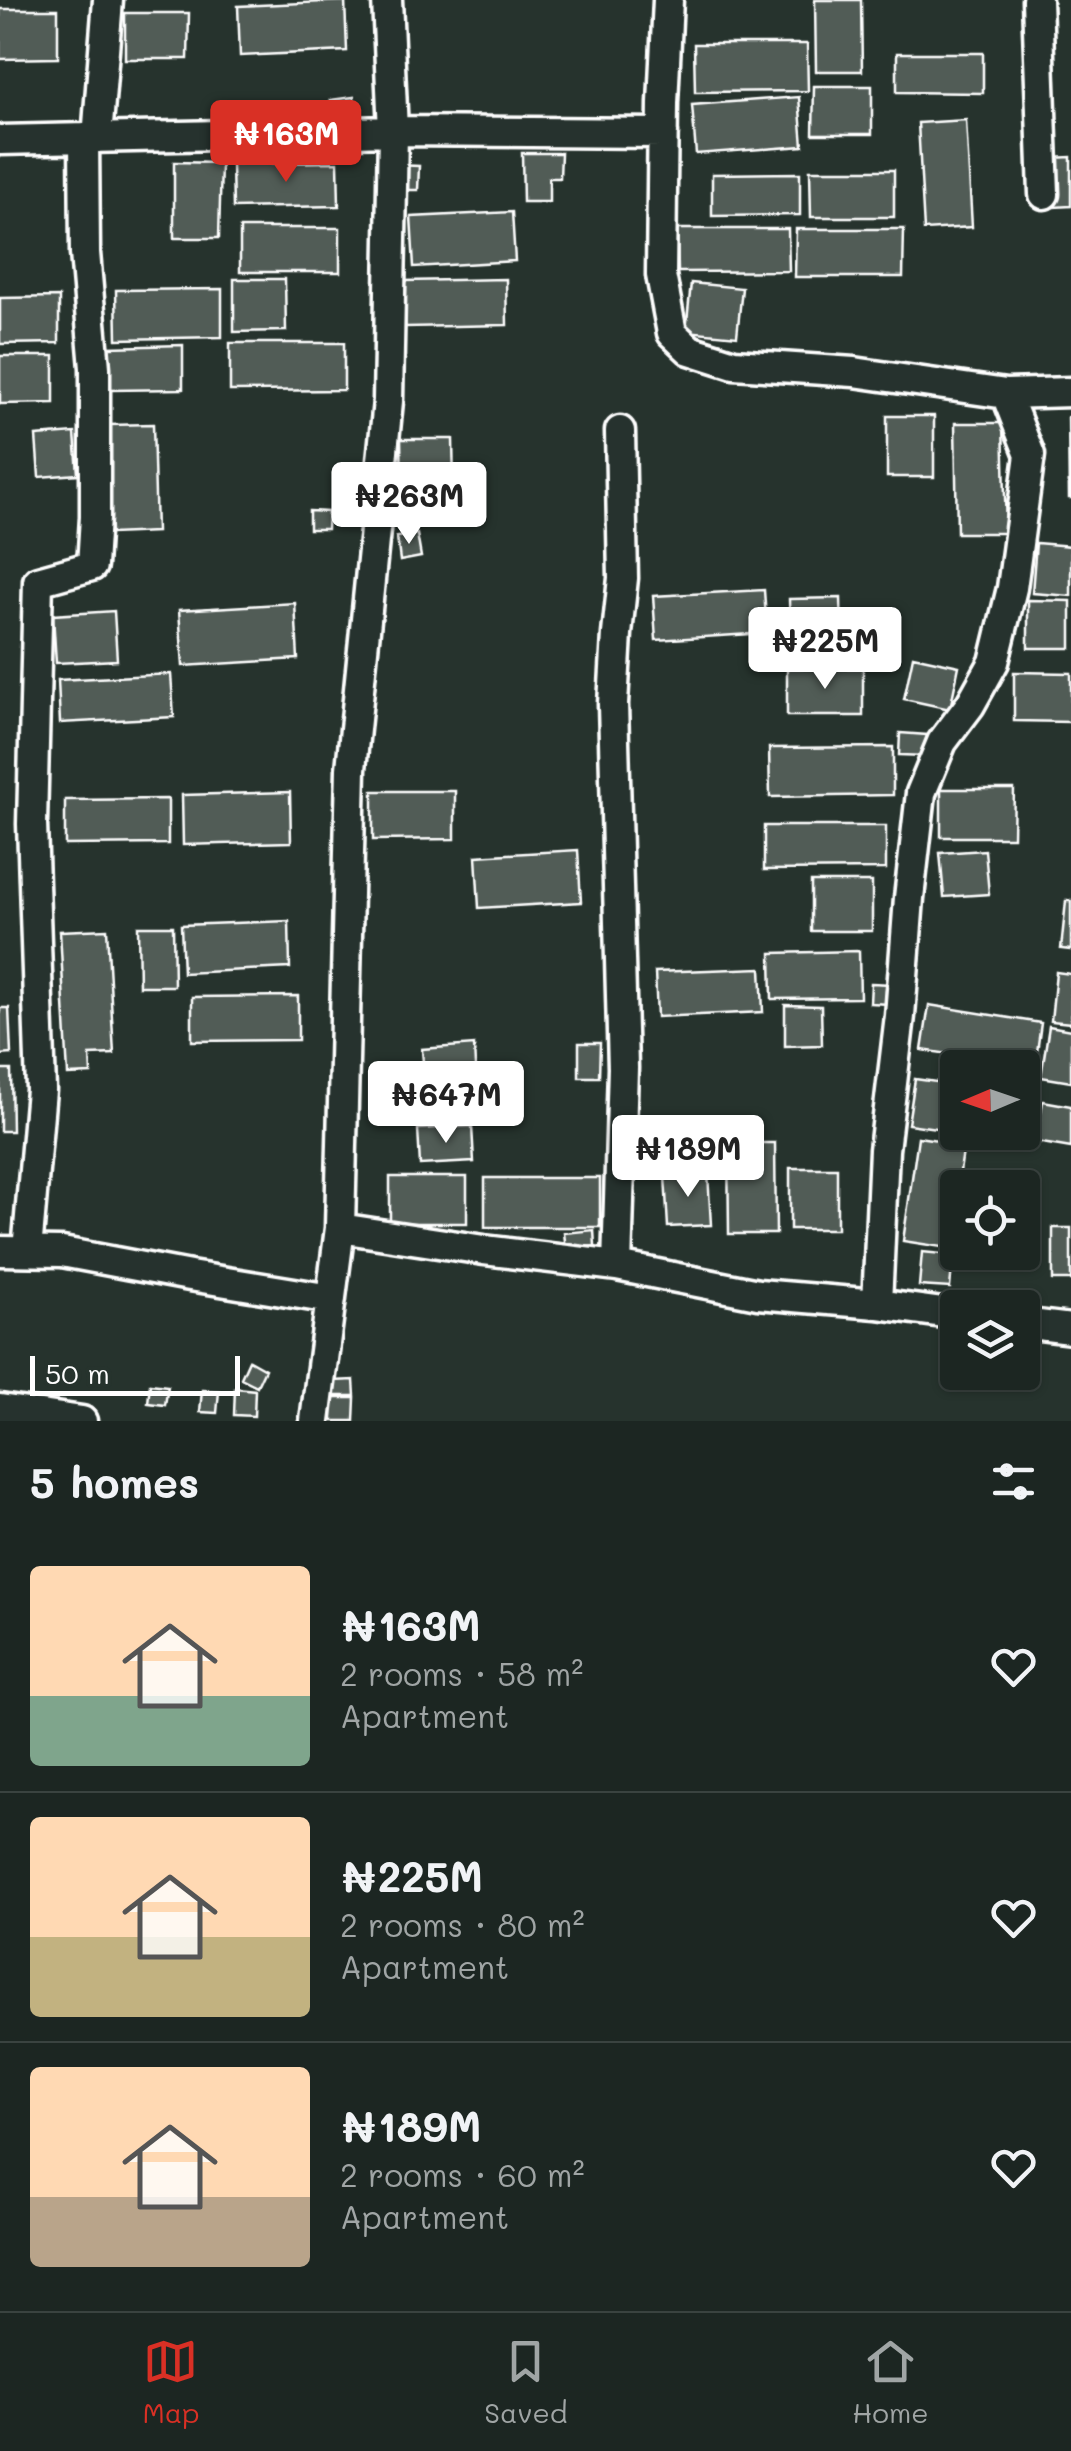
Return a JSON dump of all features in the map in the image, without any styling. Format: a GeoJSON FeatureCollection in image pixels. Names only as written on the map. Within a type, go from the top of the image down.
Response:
{"type":"FeatureCollection","features":[{"type":"Feature","properties":{"kind":"street"},"geometry":{"type":"LineString","coordinates":[[108,0],[91,138],[85,253],[95,368],[92,566],[38,582],[32,824],[40,1090],[14,1251],[62,1252],[331,1299]]}},
{"type":"Feature","properties":{"kind":"street"},"geometry":{"type":"LineString","coordinates":[[315,1421],[340,1228],[352,770],[388,401],[393,130],[387,0]]}},
{"type":"Feature","properties":{"kind":"street"},"geometry":{"type":"LineString","coordinates":[[668,0],[662,133],[662,275],[672,333],[690,350],[734,364],[854,372],[1006,394],[1071,392]]}},
{"type":"Feature","properties":{"kind":"street"},"geometry":{"type":"LineString","coordinates":[[1037,0],[1044,194]]}},
{"type":"Feature","properties":{"kind":"street"},"geometry":{"type":"LineString","coordinates":[[0,140],[393,130],[662,133]]}},
{"type":"Feature","properties":{"kind":"street"},"geometry":{"type":"LineString","coordinates":[[877,1304],[884,1150],[921,794],[942,742],[970,705],[994,662],[1012,588],[1030,455],[1006,394]]}},
{"type":"Feature","properties":{"kind":"street"},"geometry":{"type":"LineString","coordinates":[[617,1266],[623,1068],[613,704],[616,634],[624,578],[620,431]]}},
{"type":"Feature","properties":{"kind":"street"},"geometry":{"type":"LineString","coordinates":[[340,1228],[617,1266],[758,1294],[940,1313]]}},
{"type":"Feature","properties":{"kind":"street"},"geometry":{"type":"LineString","coordinates":[[1040,1325],[1071,1329]]}},
{"type":"Feature","properties":{"kind":"street"},"geometry":{"type":"LineString","coordinates":[[0,1408],[82,1421]]}},
{"type":"Feature","properties":{"kind":"building"},"geometry":{"type":"Polygon","coordinates":[[[815,0],[861,0],[862,71],[816,71],[815,0]]]}},
{"type":"Feature","properties":{"kind":"building"},"geometry":{"type":"Polygon","coordinates":[[[345,1],[347,51],[240,56],[238,6],[345,1]]]}},
{"type":"Feature","properties":{"kind":"building"},"geometry":{"type":"Polygon","coordinates":[[[0,9],[58,9],[58,58],[0,59],[0,9]]]}},
{"type":"Feature","properties":{"kind":"building"},"geometry":{"type":"Polygon","coordinates":[[[125,13],[189,13],[188,59],[125,59],[125,13]]]}},
{"type":"Feature","properties":{"kind":"building"},"geometry":{"type":"Polygon","coordinates":[[[694,44],[807,44],[808,91],[695,92],[694,44]]]}},
{"type":"Feature","properties":{"kind":"building"},"geometry":{"type":"Polygon","coordinates":[[[897,53],[983,53],[983,93],[897,92],[897,53]]]}},
{"type":"Feature","properties":{"kind":"building"},"geometry":{"type":"Polygon","coordinates":[[[814,86],[872,86],[872,134],[813,134],[814,86]]]}},
{"type":"Feature","properties":{"kind":"building"},"geometry":{"type":"Polygon","coordinates":[[[354,97],[355,115],[331,118],[330,100],[354,97]]]}},
{"type":"Feature","properties":{"kind":"building"},"geometry":{"type":"Polygon","coordinates":[[[799,97],[803,146],[696,154],[692,105],[799,97]]]}},
{"type":"Feature","properties":{"kind":"building"},"geometry":{"type":"Polygon","coordinates":[[[966,120],[972,227],[924,230],[918,123],[966,120]]]}},
{"type":"Feature","properties":{"kind":"building"},"geometry":{"type":"Polygon","coordinates":[[[522,153],[561,153],[560,178],[549,178],[549,202],[523,202],[522,153]]]}},
{"type":"Feature","properties":{"kind":"building"},"geometry":{"type":"Polygon","coordinates":[[[1071,157],[1071,206],[1054,207],[1052,158],[1071,157]]]}},
{"type":"Feature","properties":{"kind":"building"},"geometry":{"type":"Polygon","coordinates":[[[174,162],[221,163],[219,238],[174,238],[174,162]]]}},
{"type":"Feature","properties":{"kind":"building"},"geometry":{"type":"Polygon","coordinates":[[[338,162],[339,206],[233,208],[232,164],[338,162]]]}},
{"type":"Feature","properties":{"kind":"building"},"geometry":{"type":"Polygon","coordinates":[[[396,165],[419,166],[418,190],[396,190],[396,165]]]}},
{"type":"Feature","properties":{"kind":"building"},"geometry":{"type":"Polygon","coordinates":[[[810,170],[894,170],[894,217],[811,217],[810,170]]]}},
{"type":"Feature","properties":{"kind":"building"},"geometry":{"type":"Polygon","coordinates":[[[800,173],[800,215],[712,216],[712,174],[800,173]]]}},
{"type":"Feature","properties":{"kind":"building"},"geometry":{"type":"Polygon","coordinates":[[[512,212],[515,261],[414,267],[411,217],[512,212]]]}},
{"type":"Feature","properties":{"kind":"building"},"geometry":{"type":"Polygon","coordinates":[[[240,228],[340,228],[340,272],[240,272],[240,228]]]}},
{"type":"Feature","properties":{"kind":"building"},"geometry":{"type":"Polygon","coordinates":[[[677,229],[788,229],[789,271],[678,272],[677,229]]]}},
{"type":"Feature","properties":{"kind":"building"},"geometry":{"type":"Polygon","coordinates":[[[796,229],[904,229],[903,277],[795,277],[796,229]]]}},
{"type":"Feature","properties":{"kind":"building"},"geometry":{"type":"Polygon","coordinates":[[[234,279],[285,279],[286,331],[234,332],[234,279]]]}},
{"type":"Feature","properties":{"kind":"building"},"geometry":{"type":"Polygon","coordinates":[[[506,279],[507,325],[405,327],[404,281],[506,279]]]}},
{"type":"Feature","properties":{"kind":"building"},"geometry":{"type":"Polygon","coordinates":[[[691,283],[742,288],[737,336],[686,331],[691,283]]]}},
{"type":"Feature","properties":{"kind":"building"},"geometry":{"type":"Polygon","coordinates":[[[222,289],[222,337],[117,339],[116,290],[222,289]]]}},
{"type":"Feature","properties":{"kind":"building"},"geometry":{"type":"Polygon","coordinates":[[[59,297],[59,343],[0,344],[0,298],[59,297]]]}},
{"type":"Feature","properties":{"kind":"building"},"geometry":{"type":"Polygon","coordinates":[[[230,343],[344,343],[344,390],[230,391],[230,343]]]}},
{"type":"Feature","properties":{"kind":"building"},"geometry":{"type":"Polygon","coordinates":[[[183,345],[183,389],[110,390],[109,347],[183,345]]]}},
{"type":"Feature","properties":{"kind":"building"},"geometry":{"type":"Polygon","coordinates":[[[0,356],[54,356],[54,403],[0,404],[0,356]]]}},
{"type":"Feature","properties":{"kind":"building"},"geometry":{"type":"Polygon","coordinates":[[[887,416],[934,416],[934,477],[887,477],[887,416]]]}},
{"type":"Feature","properties":{"kind":"building"},"geometry":{"type":"Polygon","coordinates":[[[1071,417],[1071,498],[1069,498],[1071,417]]]}},
{"type":"Feature","properties":{"kind":"building"},"geometry":{"type":"Polygon","coordinates":[[[955,423],[1003,423],[1006,533],[957,533],[955,423]]]}},
{"type":"Feature","properties":{"kind":"building"},"geometry":{"type":"Polygon","coordinates":[[[153,424],[156,532],[111,534],[108,425],[153,424]]]}},
{"type":"Feature","properties":{"kind":"building"},"geometry":{"type":"Polygon","coordinates":[[[75,433],[78,474],[39,477],[36,436],[75,433]]]}},
{"type":"Feature","properties":{"kind":"building"},"geometry":{"type":"Polygon","coordinates":[[[401,439],[453,439],[454,485],[402,486],[401,439]]]}},
{"type":"Feature","properties":{"kind":"building"},"geometry":{"type":"Polygon","coordinates":[[[309,511],[328,512],[327,529],[309,529],[309,511]]]}},
{"type":"Feature","properties":{"kind":"building"},"geometry":{"type":"Polygon","coordinates":[[[417,534],[421,557],[400,561],[397,537],[417,534]]]}},
{"type":"Feature","properties":{"kind":"building"},"geometry":{"type":"Polygon","coordinates":[[[1036,543],[1071,546],[1071,596],[1032,593],[1036,543]]]}},
{"type":"Feature","properties":{"kind":"building"},"geometry":{"type":"Polygon","coordinates":[[[764,590],[767,633],[656,640],[653,596],[764,590]]]}},
{"type":"Feature","properties":{"kind":"building"},"geometry":{"type":"Polygon","coordinates":[[[841,598],[842,636],[790,637],[789,599],[841,598]]]}},
{"type":"Feature","properties":{"kind":"building"},"geometry":{"type":"Polygon","coordinates":[[[1028,600],[1071,601],[1071,648],[1028,648],[1028,600]]]}},
{"type":"Feature","properties":{"kind":"building"},"geometry":{"type":"Polygon","coordinates":[[[295,603],[298,659],[183,666],[179,610],[295,603]]]}},
{"type":"Feature","properties":{"kind":"building"},"geometry":{"type":"Polygon","coordinates":[[[114,611],[117,660],[56,663],[53,615],[114,611]]]}},
{"type":"Feature","properties":{"kind":"building"},"geometry":{"type":"Polygon","coordinates":[[[913,656],[959,666],[950,709],[904,699],[913,656]]]}},
{"type":"Feature","properties":{"kind":"building"},"geometry":{"type":"Polygon","coordinates":[[[787,668],[863,668],[863,716],[787,716],[787,668]]]}},
{"type":"Feature","properties":{"kind":"building"},"geometry":{"type":"Polygon","coordinates":[[[1014,672],[1071,673],[1071,722],[1014,721],[1014,672]]]}},
{"type":"Feature","properties":{"kind":"building"},"geometry":{"type":"Polygon","coordinates":[[[171,674],[174,717],[60,723],[58,680],[171,674]]]}},
{"type":"Feature","properties":{"kind":"building"},"geometry":{"type":"Polygon","coordinates":[[[900,733],[927,735],[926,756],[899,755],[900,733]]]}},
{"type":"Feature","properties":{"kind":"building"},"geometry":{"type":"Polygon","coordinates":[[[893,747],[893,795],[770,797],[769,748],[893,747]]]}},
{"type":"Feature","properties":{"kind":"building"},"geometry":{"type":"Polygon","coordinates":[[[941,789],[1014,789],[1013,837],[941,837],[941,789]]]}},
{"type":"Feature","properties":{"kind":"building"},"geometry":{"type":"Polygon","coordinates":[[[373,791],[455,791],[455,839],[373,840],[373,791]]]}},
{"type":"Feature","properties":{"kind":"building"},"geometry":{"type":"Polygon","coordinates":[[[290,792],[291,842],[183,845],[182,795],[290,792]]]}},
{"type":"Feature","properties":{"kind":"building"},"geometry":{"type":"Polygon","coordinates":[[[168,799],[168,844],[65,845],[65,800],[168,799]]]}},
{"type":"Feature","properties":{"kind":"building"},"geometry":{"type":"Polygon","coordinates":[[[764,826],[886,826],[886,869],[764,870],[764,826]]]}},
{"type":"Feature","properties":{"kind":"building"},"geometry":{"type":"Polygon","coordinates":[[[578,850],[581,902],[479,908],[476,856],[578,850]]]}},
{"type":"Feature","properties":{"kind":"building"},"geometry":{"type":"Polygon","coordinates":[[[985,850],[989,894],[944,897],[940,853],[985,850]]]}},
{"type":"Feature","properties":{"kind":"building"},"geometry":{"type":"Polygon","coordinates":[[[811,882],[872,882],[872,931],[811,931],[811,882]]]}},
{"type":"Feature","properties":{"kind":"building"},"geometry":{"type":"Polygon","coordinates":[[[1066,901],[1071,901],[1071,950],[1061,949],[1066,901]]]}},
{"type":"Feature","properties":{"kind":"building"},"geometry":{"type":"Polygon","coordinates":[[[289,921],[290,968],[183,973],[181,925],[289,921]]]}},
{"type":"Feature","properties":{"kind":"building"},"geometry":{"type":"Polygon","coordinates":[[[138,926],[173,926],[174,986],[139,986],[138,926]]]}},
{"type":"Feature","properties":{"kind":"building"},"geometry":{"type":"Polygon","coordinates":[[[107,929],[114,1054],[90,1055],[91,1074],[68,1075],[60,931],[107,929]]]}},
{"type":"Feature","properties":{"kind":"building"},"geometry":{"type":"Polygon","coordinates":[[[859,951],[860,998],[772,999],[771,953],[859,951]]]}},
{"type":"Feature","properties":{"kind":"building"},"geometry":{"type":"Polygon","coordinates":[[[761,968],[763,1012],[657,1017],[655,972],[761,968]]]}},
{"type":"Feature","properties":{"kind":"building"},"geometry":{"type":"Polygon","coordinates":[[[1056,972],[1071,974],[1071,1023],[1051,1021],[1056,972]]]}},
{"type":"Feature","properties":{"kind":"building"},"geometry":{"type":"Polygon","coordinates":[[[871,983],[891,984],[890,1004],[870,1003],[871,983]]]}},
{"type":"Feature","properties":{"kind":"building"},"geometry":{"type":"Polygon","coordinates":[[[298,996],[298,1040],[192,1041],[192,997],[298,996]]]}},
{"type":"Feature","properties":{"kind":"building"},"geometry":{"type":"Polygon","coordinates":[[[785,1005],[821,1006],[822,1045],[785,1046],[785,1005]]]}},
{"type":"Feature","properties":{"kind":"building"},"geometry":{"type":"Polygon","coordinates":[[[929,1005],[1041,1023],[1037,1050],[922,1050],[929,1005]]]}},
{"type":"Feature","properties":{"kind":"building"},"geometry":{"type":"Polygon","coordinates":[[[0,1008],[9,1008],[11,1054],[0,1055],[0,1008]]]}},
{"type":"Feature","properties":{"kind":"building"},"geometry":{"type":"Polygon","coordinates":[[[1049,1026],[1071,1030],[1071,1082],[1041,1077],[1049,1026]]]}},
{"type":"Feature","properties":{"kind":"building"},"geometry":{"type":"Polygon","coordinates":[[[579,1043],[600,1043],[599,1077],[579,1077],[579,1043]]]}},
{"type":"Feature","properties":{"kind":"building"},"geometry":{"type":"Polygon","coordinates":[[[474,1045],[476,1088],[425,1091],[422,1049],[474,1045]]]}},
{"type":"Feature","properties":{"kind":"building"},"geometry":{"type":"Polygon","coordinates":[[[0,1070],[11,1070],[12,1131],[0,1131],[0,1070]]]}},
{"type":"Feature","properties":{"kind":"building"},"geometry":{"type":"Polygon","coordinates":[[[915,1079],[940,1082],[940,1128],[908,1124],[915,1079]]]}},
{"type":"Feature","properties":{"kind":"building"},"geometry":{"type":"Polygon","coordinates":[[[1043,1101],[1071,1106],[1071,1148],[1040,1143],[1043,1101]]]}},
{"type":"Feature","properties":{"kind":"building"},"geometry":{"type":"Polygon","coordinates":[[[472,1126],[474,1162],[420,1165],[418,1129],[472,1126]]]}},
{"type":"Feature","properties":{"kind":"building"},"geometry":{"type":"Polygon","coordinates":[[[918,1137],[940,1140],[940,1150],[963,1150],[960,1170],[940,1170],[940,1247],[903,1241],[918,1137]]]}},
{"type":"Feature","properties":{"kind":"building"},"geometry":{"type":"Polygon","coordinates":[[[728,1143],[775,1143],[776,1234],[729,1234],[728,1143]]]}},
{"type":"Feature","properties":{"kind":"building"},"geometry":{"type":"Polygon","coordinates":[[[790,1168],[837,1168],[837,1229],[790,1229],[790,1168]]]}},
{"type":"Feature","properties":{"kind":"building"},"geometry":{"type":"Polygon","coordinates":[[[708,1173],[711,1225],[668,1227],[665,1176],[708,1173]]]}},
{"type":"Feature","properties":{"kind":"building"},"geometry":{"type":"Polygon","coordinates":[[[390,1177],[467,1177],[467,1223],[390,1223],[390,1177]]]}},
{"type":"Feature","properties":{"kind":"building"},"geometry":{"type":"Polygon","coordinates":[[[485,1178],[600,1178],[600,1227],[485,1227],[485,1178]]]}},
{"type":"Feature","properties":{"kind":"building"},"geometry":{"type":"Polygon","coordinates":[[[1053,1228],[1071,1228],[1071,1280],[1053,1280],[1053,1228]]]}},
{"type":"Feature","properties":{"kind":"building"},"geometry":{"type":"Polygon","coordinates":[[[594,1230],[595,1246],[566,1249],[564,1233],[594,1230]]]}},
{"type":"Feature","properties":{"kind":"building"},"geometry":{"type":"Polygon","coordinates":[[[922,1252],[940,1254],[940,1270],[952,1270],[950,1288],[919,1286],[922,1252]]]}},
{"type":"Feature","properties":{"kind":"building"},"geometry":{"type":"Polygon","coordinates":[[[249,1360],[265,1369],[257,1386],[241,1378],[249,1360]]]}},
{"type":"Feature","properties":{"kind":"building"},"geometry":{"type":"Polygon","coordinates":[[[354,1380],[355,1396],[334,1396],[333,1381],[354,1380]]]}},
{"type":"Feature","properties":{"kind":"building"},"geometry":{"type":"Polygon","coordinates":[[[150,1384],[168,1386],[165,1405],[148,1403],[150,1384]]]}},
{"type":"Feature","properties":{"kind":"building"},"geometry":{"type":"Polygon","coordinates":[[[235,1388],[255,1390],[254,1416],[234,1415],[235,1388]]]}},
{"type":"Feature","properties":{"kind":"building"},"geometry":{"type":"Polygon","coordinates":[[[202,1390],[219,1391],[217,1413],[200,1412],[202,1390]]]}},
{"type":"Feature","properties":{"kind":"building"},"geometry":{"type":"Polygon","coordinates":[[[332,1398],[355,1398],[354,1421],[332,1421],[332,1398]]]}}]}
